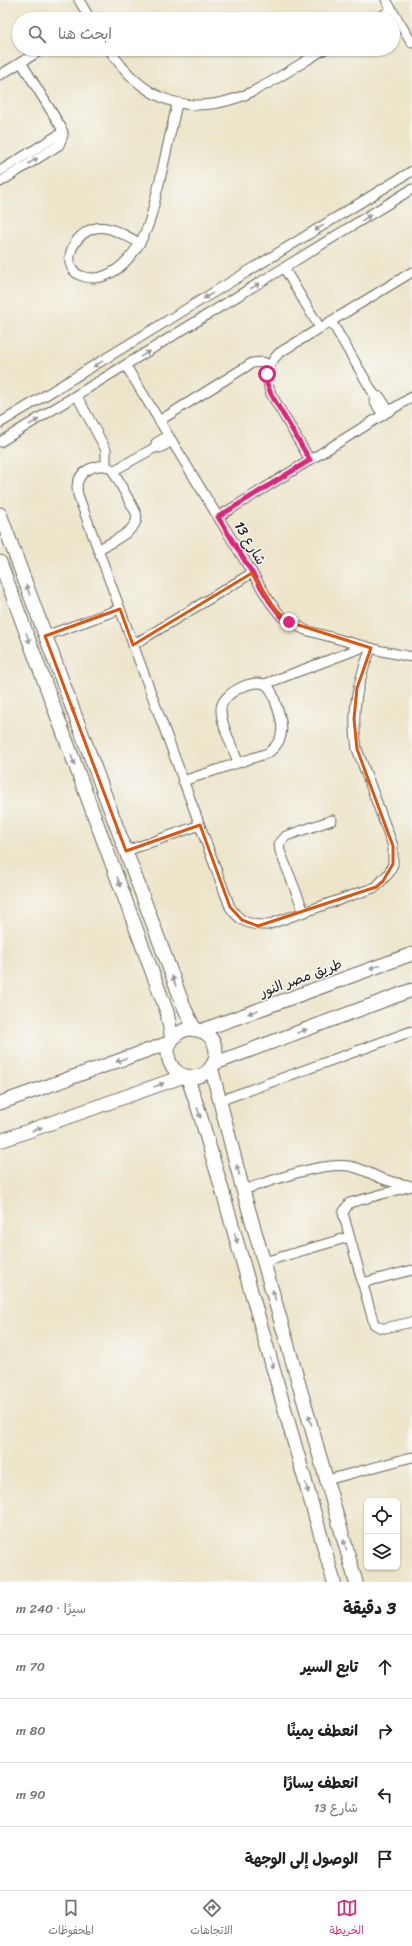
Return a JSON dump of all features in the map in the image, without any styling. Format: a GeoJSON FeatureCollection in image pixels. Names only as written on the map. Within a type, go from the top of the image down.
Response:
{"type":"FeatureCollection","features":[{"type":"Feature","properties":{"kind":"street"},"geometry":{"type":"LineString","coordinates":[[79,0],[86,12]]}},
{"type":"Feature","properties":{"kind":"street"},"geometry":{"type":"LineString","coordinates":[[386,0],[392,10],[388,12]]}},
{"type":"Feature","properties":{"kind":"street"},"geometry":{"type":"LineString","coordinates":[[400,23],[412,43]]}},
{"type":"Feature","properties":{"kind":"street"},"geometry":{"type":"LineString","coordinates":[[1,72],[31,56]]}},
{"type":"Feature","properties":{"kind":"street"},"geometry":{"type":"LineString","coordinates":[[114,56],[136,81],[161,98],[177,104],[207,105],[238,98],[313,56]]}},
{"type":"Feature","properties":{"kind":"street"},"geometry":{"type":"LineString","coordinates":[[0,182],[59,145],[62,139],[63,132],[21,62]]}},
{"type":"Feature","properties":{"kind":"street"},"geometry":{"type":"LineString","coordinates":[[140,243],[106,228],[91,230],[84,233],[74,244],[70,251],[70,259],[77,273],[83,277],[100,277],[108,274],[122,264],[140,243],[150,220],[177,104]]}},
{"type":"Feature","properties":{"kind":"street"},"geometry":{"type":"LineString","coordinates":[[0,171],[63,132]]}},
{"type":"Feature","properties":{"kind":"street"},"geometry":{"type":"LineString","coordinates":[[0,423],[412,171]]}},
{"type":"Feature","properties":{"kind":"street"},"geometry":{"type":"LineString","coordinates":[[0,442],[412,189]]}},
{"type":"Feature","properties":{"kind":"street"},"geometry":{"type":"LineString","coordinates":[[284,268],[320,328]]}},
{"type":"Feature","properties":{"kind":"street"},"geometry":{"type":"LineString","coordinates":[[310,460],[271,394],[267,384],[269,365],[279,353],[412,272]]}},
{"type":"Feature","properties":{"kind":"street"},"geometry":{"type":"LineString","coordinates":[[331,321],[375,396],[380,397],[386,413]]}},
{"type":"Feature","properties":{"kind":"street"},"geometry":{"type":"LineString","coordinates":[[159,421],[252,363],[263,362],[269,365]]}},
{"type":"Feature","properties":{"kind":"street","name":"شارع 13"},"geometry":{"type":"LineString","coordinates":[[126,366],[275,610],[289,622],[305,630],[412,657]]}},
{"type":"Feature","properties":{"kind":"street"},"geometry":{"type":"LineString","coordinates":[[77,396],[106,450],[106,466]]}},
{"type":"Feature","properties":{"kind":"street"},"geometry":{"type":"LineString","coordinates":[[218,517],[412,397]]}},
{"type":"Feature","properties":{"kind":"street"},"geometry":{"type":"LineString","coordinates":[[114,472],[156,447],[156,443],[170,438]]}},
{"type":"Feature","properties":{"kind":"street"},"geometry":{"type":"LineString","coordinates":[[98,550],[133,528],[137,520],[136,513],[114,472],[106,466],[98,466],[82,474],[77,483],[78,495],[98,550],[183,781],[230,907],[242,920],[249,924],[267,926],[376,887],[389,873],[393,864],[393,846],[357,749],[354,734],[354,703],[369,647]]}},
{"type":"Feature","properties":{"kind":"street"},"geometry":{"type":"LineString","coordinates":[[0,514],[184,1007],[198,1030],[206,1034],[214,1044],[215,1051],[212,1065],[217,1095],[356,1582]]}},
{"type":"Feature","properties":{"kind":"street"},"geometry":{"type":"LineString","coordinates":[[0,562],[167,1012],[171,1041],[168,1053],[171,1065],[174,1070],[185,1076],[194,1096],[334,1582]]}},
{"type":"Feature","properties":{"kind":"street"},"geometry":{"type":"LineString","coordinates":[[133,645],[252,573]]}},
{"type":"Feature","properties":{"kind":"street"},"geometry":{"type":"LineString","coordinates":[[45,636],[120,609]]}},
{"type":"Feature","properties":{"kind":"street"},"geometry":{"type":"LineString","coordinates":[[238,762],[222,715],[222,702],[229,693],[255,683],[265,684],[369,647]]}},
{"type":"Feature","properties":{"kind":"street"},"geometry":{"type":"LineString","coordinates":[[183,781],[268,753],[279,743],[282,736],[282,721],[272,691],[265,684]]}},
{"type":"Feature","properties":{"kind":"street"},"geometry":{"type":"LineString","coordinates":[[304,912],[280,851],[279,844],[286,836],[332,820]]}},
{"type":"Feature","properties":{"kind":"street"},"geometry":{"type":"LineString","coordinates":[[126,851],[200,825]]}},
{"type":"Feature","properties":{"kind":"street","name":"طريق مصر النور"},"geometry":{"type":"LineString","coordinates":[[198,1030],[412,954]]}},
{"type":"Feature","properties":{"kind":"street"},"geometry":{"type":"LineString","coordinates":[[0,1141],[185,1076],[200,1075],[212,1065],[412,990]]}},
{"type":"Feature","properties":{"kind":"street"},"geometry":{"type":"LineString","coordinates":[[167,1012],[174,1012],[184,1007]]}},
{"type":"Feature","properties":{"kind":"street"},"geometry":{"type":"LineString","coordinates":[[0,1103],[171,1041],[181,1032],[198,1030]]}},
{"type":"Feature","properties":{"kind":"street"},"geometry":{"type":"LineString","coordinates":[[194,1096],[217,1095],[412,1030]]}},
{"type":"Feature","properties":{"kind":"street"},"geometry":{"type":"LineString","coordinates":[[244,1190],[315,1169],[333,1166],[348,1166],[383,1179],[411,1186]]}},
{"type":"Feature","properties":{"kind":"street"},"geometry":{"type":"LineString","coordinates":[[411,1186],[353,1202],[346,1206],[343,1213],[374,1324],[381,1328],[385,1328],[412,1322]]}},
{"type":"Feature","properties":{"kind":"street"},"geometry":{"type":"LineString","coordinates":[[264,1262],[349,1237]]}},
{"type":"Feature","properties":{"kind":"street"},"geometry":{"type":"LineString","coordinates":[[362,1283],[412,1270]]}},
{"type":"Feature","properties":{"kind":"street"},"geometry":{"type":"LineString","coordinates":[[327,1480],[412,1457]]}},
{"type":"Feature","properties":{"kind":"highlighted area"},"geometry":{"type":"Polygon","coordinates":[[[252,573],[275,610],[289,622],[371,648],[357,688],[354,719],[357,749],[393,846],[393,864],[383,881],[376,887],[258,926],[242,920],[230,907],[200,825],[126,851],[45,636],[120,609],[133,645],[252,573]]]}},
{"type":"Feature","properties":{"kind":"route"},"geometry":{"type":"LineString","coordinates":[[267,374],[267,384],[271,394],[310,460],[218,517],[275,610],[289,622]]}}]}
